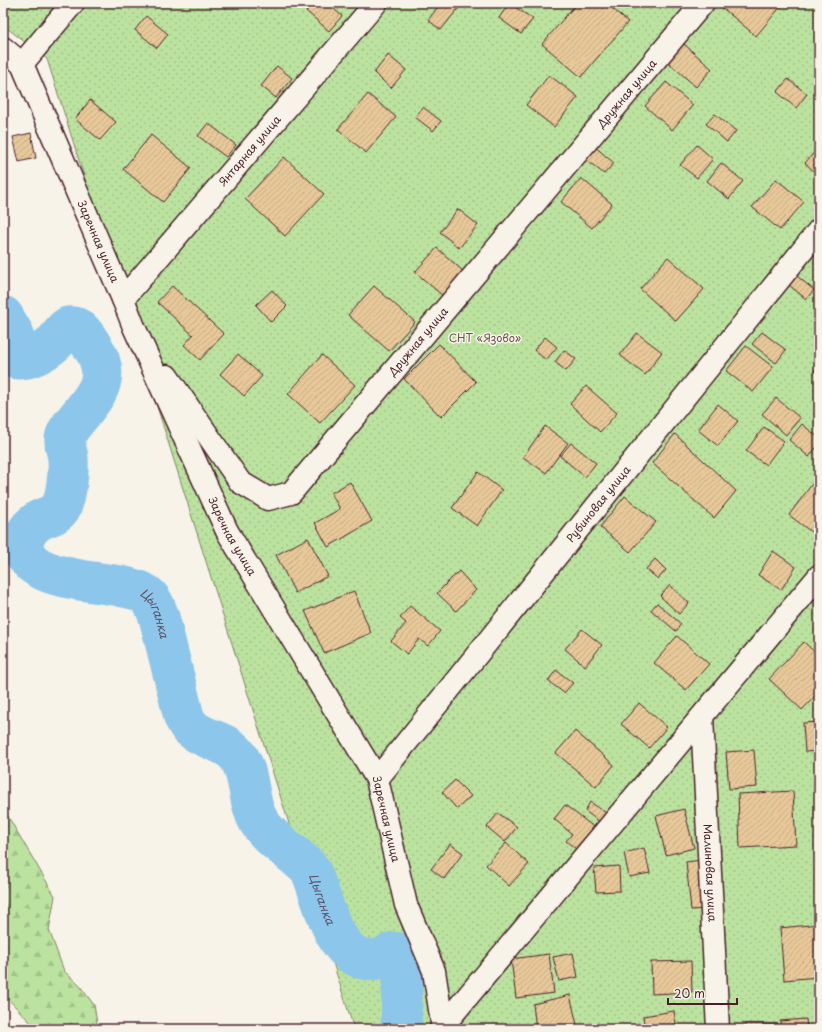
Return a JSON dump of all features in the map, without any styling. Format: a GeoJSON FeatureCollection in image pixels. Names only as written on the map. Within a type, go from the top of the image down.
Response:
{"type":"FeatureCollection","features":[{"type":"Feature","properties":{"kind":"street"},"geometry":{"type":"LineString","coordinates":[[22,64],[73,3]]}},
{"type":"Feature","properties":{"kind":"street","name":"Янтарная улица"},"geometry":{"type":"LineString","coordinates":[[123,299],[376,3]]}},
{"type":"Feature","properties":{"kind":"street","name":"Дружная улица"},"geometry":{"type":"LineString","coordinates":[[134,327],[240,482],[268,499],[291,493],[703,3]]}},
{"type":"Feature","properties":{"kind":"street","name":"Заречная улица"},"geometry":{"type":"LineString","coordinates":[[3,48],[22,64],[134,327],[227,532],[378,779],[406,905],[434,971],[443,1028]]}},
{"type":"Feature","properties":{"kind":"street","name":"Рубиновая улица"},"geometry":{"type":"LineString","coordinates":[[378,779],[819,230]]}},
{"type":"Feature","properties":{"kind":"street"},"geometry":{"type":"LineString","coordinates":[[443,1028],[819,576]]}},
{"type":"Feature","properties":{"kind":"street","name":"Малиновая улица"},"geometry":{"type":"LineString","coordinates":[[702,717],[718,1029]]}},
{"type":"Feature","properties":{"kind":"green space","name":"СНТ «Язово»"},"geometry":{"type":"Polygon","coordinates":[[[3,3],[819,3],[819,1029],[354,1029],[47,59],[3,25],[3,3]]]}},
{"type":"Feature","properties":{"kind":"green space"},"geometry":{"type":"Polygon","coordinates":[[[3,808],[55,896],[49,930],[64,971],[80,986],[94,1005],[98,1029],[37,1029],[8,999],[3,989],[3,808]]]}},
{"type":"Feature","properties":{"kind":"building"},"geometry":{"type":"Polygon","coordinates":[[[220,3],[231,3],[227,8],[220,3]]]}},
{"type":"Feature","properties":{"kind":"building"},"geometry":{"type":"Polygon","coordinates":[[[313,3],[327,3],[342,16],[329,31],[306,11],[313,3]]]}},
{"type":"Feature","properties":{"kind":"building"},"geometry":{"type":"Polygon","coordinates":[[[441,3],[457,3],[460,6],[441,30],[428,20],[441,3]]]}},
{"type":"Feature","properties":{"kind":"building"},"geometry":{"type":"Polygon","coordinates":[[[509,3],[533,19],[521,34],[499,18],[509,3]]]}},
{"type":"Feature","properties":{"kind":"building"},"geometry":{"type":"Polygon","coordinates":[[[577,3],[606,3],[628,22],[581,77],[542,44],[577,3]]]}},
{"type":"Feature","properties":{"kind":"building"},"geometry":{"type":"Polygon","coordinates":[[[722,3],[783,4],[756,36],[720,6],[722,3]]]}},
{"type":"Feature","properties":{"kind":"building"},"geometry":{"type":"Polygon","coordinates":[[[146,16],[168,34],[157,48],[135,30],[146,16]]]}},
{"type":"Feature","properties":{"kind":"building"},"geometry":{"type":"Polygon","coordinates":[[[684,44],[712,69],[696,87],[668,62],[684,44]]]}},
{"type":"Feature","properties":{"kind":"building"},"geometry":{"type":"Polygon","coordinates":[[[388,55],[406,70],[391,88],[374,73],[388,55]]]}},
{"type":"Feature","properties":{"kind":"building"},"geometry":{"type":"Polygon","coordinates":[[[277,66],[292,78],[276,98],[261,86],[277,66]]]}},
{"type":"Feature","properties":{"kind":"building"},"geometry":{"type":"Polygon","coordinates":[[[549,75],[578,97],[554,127],[526,105],[549,75]]]}},
{"type":"Feature","properties":{"kind":"building"},"geometry":{"type":"Polygon","coordinates":[[[788,79],[807,94],[796,108],[777,92],[788,79]]]}},
{"type":"Feature","properties":{"kind":"building"},"geometry":{"type":"Polygon","coordinates":[[[666,82],[693,105],[672,130],[645,106],[666,82]]]}},
{"type":"Feature","properties":{"kind":"building"},"geometry":{"type":"Polygon","coordinates":[[[368,94],[396,117],[366,153],[338,129],[368,94]]]}},
{"type":"Feature","properties":{"kind":"building"},"geometry":{"type":"Polygon","coordinates":[[[90,100],[116,122],[100,140],[75,119],[90,100]]]}},
{"type":"Feature","properties":{"kind":"building"},"geometry":{"type":"Polygon","coordinates":[[[423,107],[441,121],[433,131],[415,117],[423,107]]]}},
{"type":"Feature","properties":{"kind":"building"},"geometry":{"type":"Polygon","coordinates":[[[715,114],[736,131],[727,142],[706,124],[715,114]]]}},
{"type":"Feature","properties":{"kind":"building"},"geometry":{"type":"Polygon","coordinates":[[[208,123],[236,145],[226,157],[198,136],[208,123]]]}},
{"type":"Feature","properties":{"kind":"building"},"geometry":{"type":"Polygon","coordinates":[[[31,133],[36,158],[19,162],[13,137],[31,133]]]}},
{"type":"Feature","properties":{"kind":"building"},"geometry":{"type":"Polygon","coordinates":[[[151,135],[191,168],[163,202],[123,169],[151,135]]]}},
{"type":"Feature","properties":{"kind":"building"},"geometry":{"type":"Polygon","coordinates":[[[593,145],[614,163],[604,174],[583,157],[593,145]]]}},
{"type":"Feature","properties":{"kind":"building"},"geometry":{"type":"Polygon","coordinates":[[[697,145],[713,159],[697,178],[680,165],[697,145]]]}},
{"type":"Feature","properties":{"kind":"building"},"geometry":{"type":"Polygon","coordinates":[[[819,147],[819,176],[805,163],[819,147]]]}},
{"type":"Feature","properties":{"kind":"building"},"geometry":{"type":"Polygon","coordinates":[[[284,157],[324,194],[285,236],[245,199],[284,157]]]}},
{"type":"Feature","properties":{"kind":"building"},"geometry":{"type":"Polygon","coordinates":[[[721,163],[743,181],[729,199],[707,181],[721,163]]]}},
{"type":"Feature","properties":{"kind":"building"},"geometry":{"type":"Polygon","coordinates":[[[581,178],[612,204],[592,228],[561,202],[581,178]]]}},
{"type":"Feature","properties":{"kind":"building"},"geometry":{"type":"Polygon","coordinates":[[[776,179],[804,202],[780,230],[752,207],[776,179]]]}},
{"type":"Feature","properties":{"kind":"building"},"geometry":{"type":"Polygon","coordinates":[[[458,209],[478,225],[459,248],[440,232],[458,209]]]}},
{"type":"Feature","properties":{"kind":"building"},"geometry":{"type":"Polygon","coordinates":[[[437,248],[464,272],[443,296],[415,272],[437,248]]]}},
{"type":"Feature","properties":{"kind":"building"},"geometry":{"type":"Polygon","coordinates":[[[668,257],[704,289],[676,321],[640,289],[668,257]]]}},
{"type":"Feature","properties":{"kind":"building"},"geometry":{"type":"Polygon","coordinates":[[[797,276],[814,290],[806,299],[789,285],[797,276]]]}},
{"type":"Feature","properties":{"kind":"building"},"geometry":{"type":"Polygon","coordinates":[[[172,286],[224,334],[200,360],[184,345],[193,335],[157,302],[172,286]]]}},
{"type":"Feature","properties":{"kind":"building"},"geometry":{"type":"Polygon","coordinates":[[[374,286],[415,322],[389,351],[348,315],[374,286]]]}},
{"type":"Feature","properties":{"kind":"building"},"geometry":{"type":"Polygon","coordinates":[[[272,290],[287,306],[271,322],[256,305],[272,290]]]}},
{"type":"Feature","properties":{"kind":"building"},"geometry":{"type":"Polygon","coordinates":[[[762,332],[786,350],[776,363],[752,344],[762,332]]]}},
{"type":"Feature","properties":{"kind":"building"},"geometry":{"type":"Polygon","coordinates":[[[637,333],[662,352],[645,375],[620,355],[637,333]]]}},
{"type":"Feature","properties":{"kind":"building"},"geometry":{"type":"Polygon","coordinates":[[[545,337],[557,347],[546,360],[534,350],[545,337]]]}},
{"type":"Feature","properties":{"kind":"building"},"geometry":{"type":"Polygon","coordinates":[[[439,344],[476,382],[441,417],[404,379],[439,344]]]}},
{"type":"Feature","properties":{"kind":"building"},"geometry":{"type":"Polygon","coordinates":[[[746,346],[773,367],[753,392],[726,371],[746,346]]]}},
{"type":"Feature","properties":{"kind":"building"},"geometry":{"type":"Polygon","coordinates":[[[564,350],[576,359],[566,371],[555,362],[564,350]]]}},
{"type":"Feature","properties":{"kind":"building"},"geometry":{"type":"Polygon","coordinates":[[[238,354],[262,376],[244,396],[220,374],[238,354]]]}},
{"type":"Feature","properties":{"kind":"building"},"geometry":{"type":"Polygon","coordinates":[[[322,355],[355,385],[320,423],[288,394],[322,355]]]}},
{"type":"Feature","properties":{"kind":"building"},"geometry":{"type":"Polygon","coordinates":[[[819,364],[819,374],[814,371],[819,364]]]}},
{"type":"Feature","properties":{"kind":"building"},"geometry":{"type":"Polygon","coordinates":[[[586,386],[617,413],[600,432],[570,404],[586,386]]]}},
{"type":"Feature","properties":{"kind":"building"},"geometry":{"type":"Polygon","coordinates":[[[776,398],[800,418],[786,435],[762,414],[776,398]]]}},
{"type":"Feature","properties":{"kind":"building"},"geometry":{"type":"Polygon","coordinates":[[[718,404],[738,421],[718,446],[698,430],[718,404]]]}},
{"type":"Feature","properties":{"kind":"building"},"geometry":{"type":"Polygon","coordinates":[[[802,424],[819,438],[819,444],[809,457],[789,440],[802,424]]]}},
{"type":"Feature","properties":{"kind":"building"},"geometry":{"type":"Polygon","coordinates":[[[545,426],[568,443],[546,473],[523,457],[545,426]]]}},
{"type":"Feature","properties":{"kind":"building"},"geometry":{"type":"Polygon","coordinates":[[[764,427],[784,441],[766,465],[746,451],[764,427]]]}},
{"type":"Feature","properties":{"kind":"building"},"geometry":{"type":"Polygon","coordinates":[[[675,434],[736,491],[714,518],[652,463],[675,434]]]}},
{"type":"Feature","properties":{"kind":"building"},"geometry":{"type":"Polygon","coordinates":[[[571,443],[596,463],[585,477],[560,456],[571,443]]]}},
{"type":"Feature","properties":{"kind":"building"},"geometry":{"type":"Polygon","coordinates":[[[478,472],[502,490],[477,526],[452,508],[478,472]]]}},
{"type":"Feature","properties":{"kind":"building"},"geometry":{"type":"Polygon","coordinates":[[[818,476],[819,477],[819,538],[789,515],[818,476]]]}},
{"type":"Feature","properties":{"kind":"building"},"geometry":{"type":"Polygon","coordinates":[[[350,482],[372,521],[328,547],[315,523],[340,509],[331,493],[350,482]]]}},
{"type":"Feature","properties":{"kind":"building"},"geometry":{"type":"Polygon","coordinates":[[[625,496],[656,522],[630,552],[600,527],[625,496]]]}},
{"type":"Feature","properties":{"kind":"building"},"geometry":{"type":"Polygon","coordinates":[[[308,538],[328,576],[295,593],[276,555],[308,538]]]}},
{"type":"Feature","properties":{"kind":"building"},"geometry":{"type":"Polygon","coordinates":[[[773,551],[796,567],[781,590],[758,575],[773,551]]]}},
{"type":"Feature","properties":{"kind":"building"},"geometry":{"type":"Polygon","coordinates":[[[655,559],[666,570],[658,579],[646,569],[655,559]]]}},
{"type":"Feature","properties":{"kind":"building"},"geometry":{"type":"Polygon","coordinates":[[[459,571],[476,590],[456,611],[437,593],[459,571]]]}},
{"type":"Feature","properties":{"kind":"building"},"geometry":{"type":"Polygon","coordinates":[[[670,585],[689,603],[679,614],[660,596],[670,585]]]}},
{"type":"Feature","properties":{"kind":"building"},"geometry":{"type":"Polygon","coordinates":[[[354,591],[371,633],[324,653],[305,611],[354,591]]]}},
{"type":"Feature","properties":{"kind":"building"},"geometry":{"type":"Polygon","coordinates":[[[657,603],[681,624],[676,631],[651,610],[657,603]]]}},
{"type":"Feature","properties":{"kind":"building"},"geometry":{"type":"Polygon","coordinates":[[[410,606],[440,631],[428,646],[419,639],[407,654],[391,641],[406,623],[400,618],[410,606]]]}},
{"type":"Feature","properties":{"kind":"building"},"geometry":{"type":"Polygon","coordinates":[[[582,629],[602,645],[585,666],[565,649],[582,629]]]}},
{"type":"Feature","properties":{"kind":"building"},"geometry":{"type":"Polygon","coordinates":[[[677,636],[709,664],[686,690],[654,663],[677,636]]]}},
{"type":"Feature","properties":{"kind":"building"},"geometry":{"type":"Polygon","coordinates":[[[804,642],[819,656],[819,692],[802,710],[769,679],[804,642]]]}},
{"type":"Feature","properties":{"kind":"building"},"geometry":{"type":"Polygon","coordinates":[[[556,670],[573,683],[564,693],[548,681],[556,670]]]}},
{"type":"Feature","properties":{"kind":"building"},"geometry":{"type":"Polygon","coordinates":[[[639,703],[667,727],[649,748],[621,724],[639,703]]]}},
{"type":"Feature","properties":{"kind":"building"},"geometry":{"type":"Polygon","coordinates":[[[819,722],[819,751],[805,752],[803,723],[819,722]]]}},
{"type":"Feature","properties":{"kind":"building"},"geometry":{"type":"Polygon","coordinates":[[[575,731],[614,765],[596,787],[556,753],[575,731]]]}},
{"type":"Feature","properties":{"kind":"building"},"geometry":{"type":"Polygon","coordinates":[[[754,750],[757,787],[729,789],[726,752],[754,750]]]}},
{"type":"Feature","properties":{"kind":"building"},"geometry":{"type":"Polygon","coordinates":[[[455,780],[471,796],[457,809],[442,792],[455,780]]]}},
{"type":"Feature","properties":{"kind":"building"},"geometry":{"type":"Polygon","coordinates":[[[793,791],[796,845],[740,848],[738,794],[793,791]]]}},
{"type":"Feature","properties":{"kind":"building"},"geometry":{"type":"Polygon","coordinates":[[[590,802],[608,814],[601,823],[585,811],[590,802]]]}},
{"type":"Feature","properties":{"kind":"building"},"geometry":{"type":"Polygon","coordinates":[[[565,805],[599,831],[581,853],[566,841],[572,834],[554,819],[565,805]]]}},
{"type":"Feature","properties":{"kind":"building"},"geometry":{"type":"Polygon","coordinates":[[[684,809],[694,848],[666,855],[656,816],[684,809]]]}},
{"type":"Feature","properties":{"kind":"building"},"geometry":{"type":"Polygon","coordinates":[[[498,813],[517,827],[505,842],[487,827],[498,813]]]}},
{"type":"Feature","properties":{"kind":"building"},"geometry":{"type":"Polygon","coordinates":[[[506,843],[529,864],[509,886],[486,865],[506,843]]]}},
{"type":"Feature","properties":{"kind":"building"},"geometry":{"type":"Polygon","coordinates":[[[450,844],[463,853],[444,879],[431,869],[450,844]]]}},
{"type":"Feature","properties":{"kind":"building"},"geometry":{"type":"Polygon","coordinates":[[[644,848],[650,873],[629,877],[624,853],[644,848]]]}},
{"type":"Feature","properties":{"kind":"building"},"geometry":{"type":"Polygon","coordinates":[[[701,860],[706,909],[691,910],[686,862],[701,860]]]}},
{"type":"Feature","properties":{"kind":"building"},"geometry":{"type":"Polygon","coordinates":[[[619,866],[620,891],[596,892],[594,868],[619,866]]]}},
{"type":"Feature","properties":{"kind":"building"},"geometry":{"type":"Polygon","coordinates":[[[819,924],[819,977],[784,980],[780,928],[819,924]]]}},
{"type":"Feature","properties":{"kind":"building"},"geometry":{"type":"Polygon","coordinates":[[[573,953],[578,977],[559,981],[553,957],[573,953]]]}},
{"type":"Feature","properties":{"kind":"building"},"geometry":{"type":"Polygon","coordinates":[[[549,954],[554,993],[516,998],[511,959],[549,954]]]}},
{"type":"Feature","properties":{"kind":"building"},"geometry":{"type":"Polygon","coordinates":[[[691,961],[692,992],[652,994],[651,962],[691,961]]]}},
{"type":"Feature","properties":{"kind":"building"},"geometry":{"type":"Polygon","coordinates":[[[570,995],[578,1029],[536,1029],[533,1004],[570,995]]]}},
{"type":"Feature","properties":{"kind":"building"},"geometry":{"type":"Polygon","coordinates":[[[674,1011],[677,1029],[645,1029],[643,1016],[674,1011]]]}},
{"type":"Feature","properties":{"kind":"building"},"geometry":{"type":"Polygon","coordinates":[[[806,1019],[807,1029],[781,1029],[780,1021],[806,1019]]]}},
{"type":"Feature","properties":{"kind":"building"},"geometry":{"type":"Polygon","coordinates":[[[745,1024],[777,1024],[777,1029],[745,1029],[745,1024]]]}},
{"type":"Feature","properties":{"kind":"waterway","name":"Цыганка"},"geometry":{"type":"LineString","coordinates":[[3,316],[13,333],[9,355],[13,358],[23,359],[40,353],[54,343],[66,328],[77,328],[85,336],[98,357],[102,377],[95,395],[70,427],[66,436],[65,442],[68,457],[68,471],[63,503],[59,510],[54,514],[38,521],[27,531],[23,545],[25,554],[32,563],[54,574],[82,581],[133,589],[148,596],[154,604],[159,617],[186,721],[191,728],[203,736],[228,747],[238,756],[245,771],[252,804],[258,820],[276,841],[298,858],[311,871],[326,913],[341,942],[351,953],[363,959],[377,959],[394,952],[399,953],[403,958],[401,1029]]}}]}
